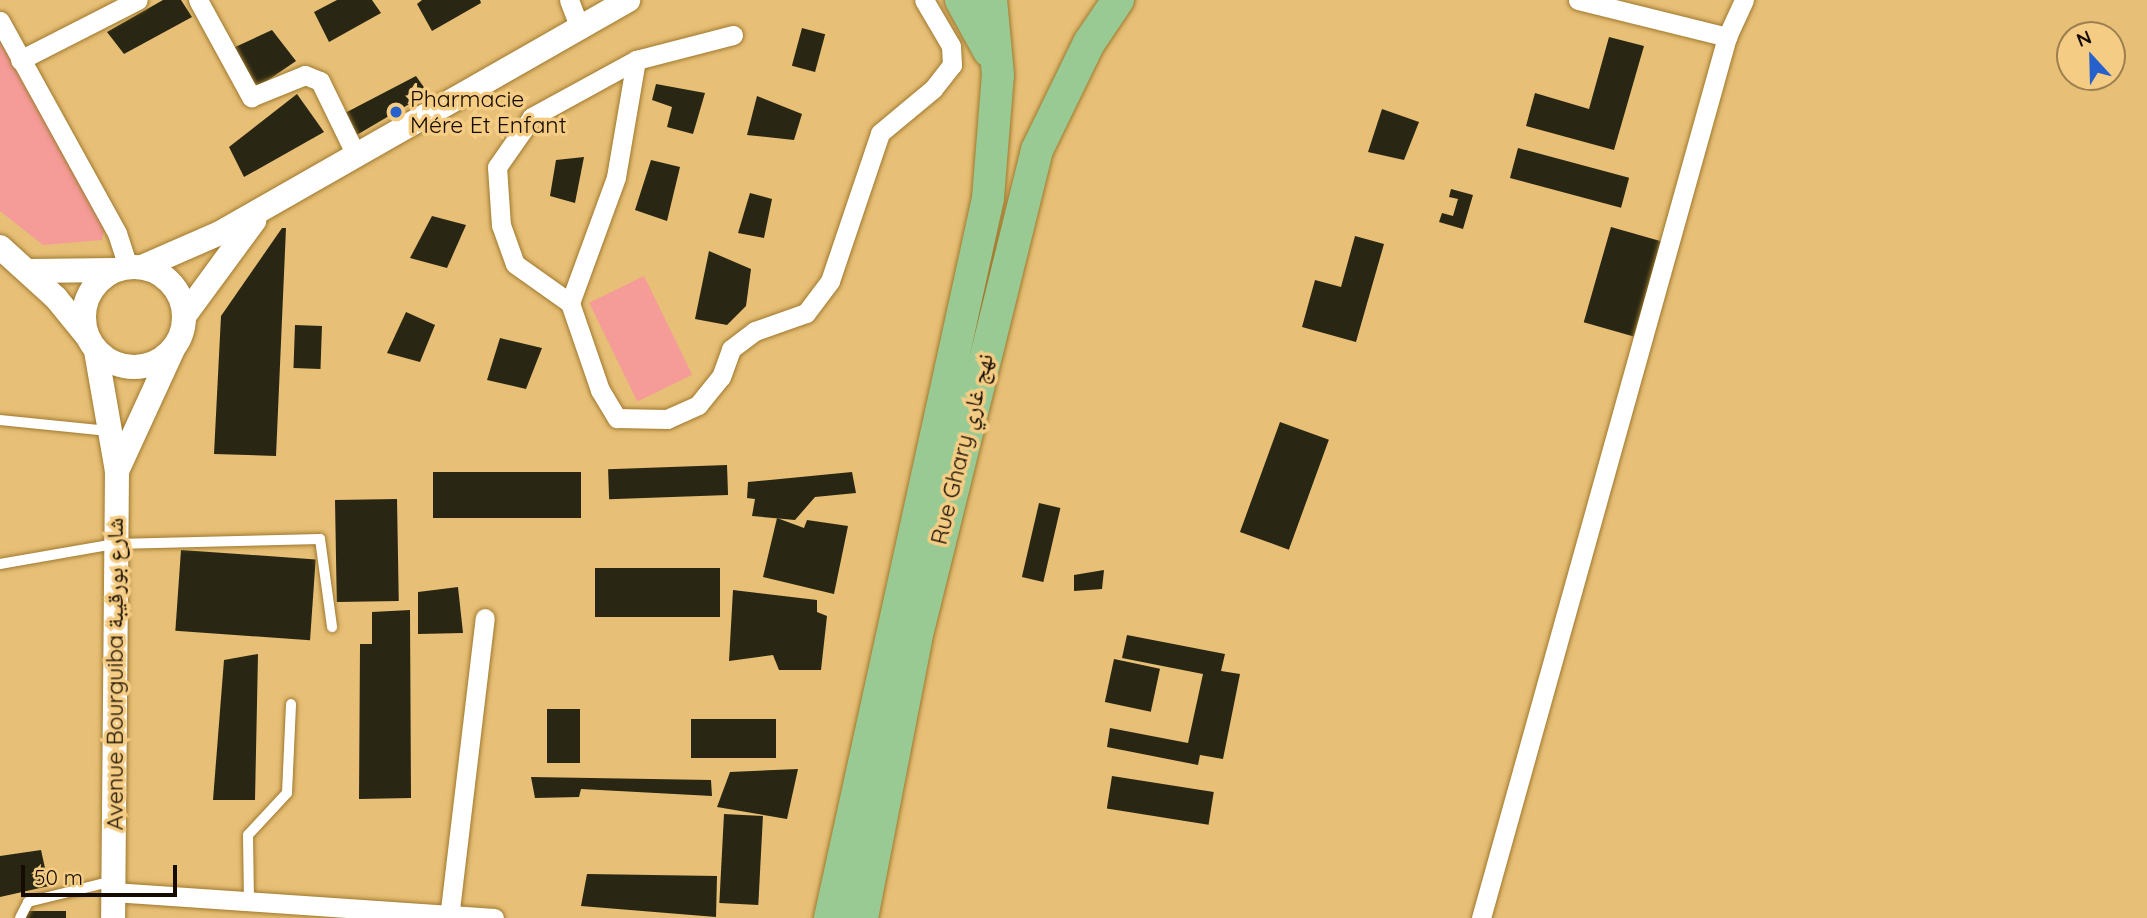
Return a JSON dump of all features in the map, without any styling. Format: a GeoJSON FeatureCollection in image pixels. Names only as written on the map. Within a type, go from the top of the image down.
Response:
{"type":"FeatureCollection","features":[{"type":"Feature","properties":{"kind":"highway"},"geometry":{"type":"LineString","coordinates":[[961,0],[985,38],[998,75]]}},
{"type":"Feature","properties":{"kind":"highway","name":"Rue Ghary نهج غاري"},"geometry":{"type":"LineString","coordinates":[[862,918],[904,636],[988,198],[998,75],[992,0]]}},
{"type":"Feature","properties":{"kind":"highway","name":"Rue Ghary نهج غاري"},"geometry":{"type":"LineString","coordinates":[[830,918],[1037,150],[1089,43],[1118,0]]}},
{"type":"Feature","properties":{"kind":"street"},"geometry":{"type":"LineString","coordinates":[[20,60],[138,0]]}},
{"type":"Feature","properties":{"kind":"street"},"geometry":{"type":"LineString","coordinates":[[198,0],[251,97],[305,75],[320,81],[356,155]]}},
{"type":"Feature","properties":{"kind":"street"},"geometry":{"type":"LineString","coordinates":[[569,0],[580,29]]}},
{"type":"Feature","properties":{"kind":"street"},"geometry":{"type":"LineString","coordinates":[[29,271],[128,268],[187,251],[628,0]]}},
{"type":"Feature","properties":{"kind":"street"},"geometry":{"type":"LineString","coordinates":[[733,35],[636,60],[532,117],[497,167],[500,225],[515,264],[570,303],[600,390],[617,418],[667,419],[698,405],[721,377],[731,349],[755,331],[806,313],[831,281],[880,133],[933,89],[952,65],[951,46],[924,0]]}},
{"type":"Feature","properties":{"kind":"street"},"geometry":{"type":"LineString","coordinates":[[1578,0],[1727,37]]}},
{"type":"Feature","properties":{"kind":"street"},"geometry":{"type":"LineString","coordinates":[[1481,918],[1727,37],[1744,0]]}},
{"type":"Feature","properties":{"kind":"street"},"geometry":{"type":"LineString","coordinates":[[0,21],[117,233],[128,268]]}},
{"type":"Feature","properties":{"kind":"street"},"geometry":{"type":"LineString","coordinates":[[570,303],[616,177],[636,60]]}},
{"type":"Feature","properties":{"kind":"street"},"geometry":{"type":"LineString","coordinates":[[0,247],[29,271],[92,344],[118,365],[144,367],[173,349],[185,315],[229,249],[268,205]]}},
{"type":"Feature","properties":{"kind":"street"},"geometry":{"type":"LineString","coordinates":[[128,268],[172,283],[185,315]]}},
{"type":"Feature","properties":{"kind":"street"},"geometry":{"type":"LineString","coordinates":[[92,344],[87,298],[128,268]]}},
{"type":"Feature","properties":{"kind":"street","name":"Avenue Bourguiba شارع بورقيبة"},"geometry":{"type":"LineString","coordinates":[[92,344],[112,431],[117,471],[113,918]]}},
{"type":"Feature","properties":{"kind":"street","name":"Avenue Bourguiba شارع بورقيبة"},"geometry":{"type":"LineString","coordinates":[[117,471],[173,349]]}},
{"type":"Feature","properties":{"kind":"street"},"geometry":{"type":"LineString","coordinates":[[449,916],[485,618]]}},
{"type":"Feature","properties":{"kind":"street"},"geometry":{"type":"LineString","coordinates":[[113,887],[494,918]]}},
{"type":"Feature","properties":{"kind":"lane"},"geometry":{"type":"LineString","coordinates":[[0,420],[112,431]]}},
{"type":"Feature","properties":{"kind":"lane"},"geometry":{"type":"LineString","coordinates":[[0,564],[115,544],[320,539],[332,627]]}},
{"type":"Feature","properties":{"kind":"lane"},"geometry":{"type":"LineString","coordinates":[[248,900],[248,835],[286,793],[291,704]]}},
{"type":"Feature","properties":{"kind":"lane"},"geometry":{"type":"LineString","coordinates":[[20,918],[28,902],[113,887]]}},
{"type":"Feature","properties":{"kind":"shaded area"},"geometry":{"type":"Polygon","coordinates":[[[0,42],[106,222],[102,240],[43,245],[0,211],[0,42]]]}},
{"type":"Feature","properties":{"kind":"shaded area"},"geometry":{"type":"Polygon","coordinates":[[[644,276],[692,375],[637,402],[589,303],[644,276]]]}},
{"type":"Feature","properties":{"kind":"building"},"geometry":{"type":"Polygon","coordinates":[[[163,0],[181,0],[192,17],[124,54],[107,32],[163,0]]]}},
{"type":"Feature","properties":{"kind":"building"},"geometry":{"type":"Polygon","coordinates":[[[337,0],[372,0],[381,13],[329,42],[314,12],[337,0]]]}},
{"type":"Feature","properties":{"kind":"building"},"geometry":{"type":"Polygon","coordinates":[[[422,0],[480,0],[481,3],[432,31],[417,4],[422,0]]]}},
{"type":"Feature","properties":{"kind":"building"},"geometry":{"type":"Polygon","coordinates":[[[802,28],[825,34],[815,72],[792,66],[802,28]]]}},
{"type":"Feature","properties":{"kind":"building"},"geometry":{"type":"Polygon","coordinates":[[[272,30],[296,61],[255,89],[233,48],[272,30]]]}},
{"type":"Feature","properties":{"kind":"building"},"geometry":{"type":"Polygon","coordinates":[[[1609,37],[1644,46],[1614,150],[1526,126],[1535,93],[1589,109],[1609,37]]]}},
{"type":"Feature","properties":{"kind":"building"},"geometry":{"type":"Polygon","coordinates":[[[416,76],[428,93],[355,136],[345,113],[416,76]]]}},
{"type":"Feature","properties":{"kind":"building"},"geometry":{"type":"Polygon","coordinates":[[[656,84],[705,93],[693,134],[667,127],[672,107],[652,100],[656,84]]]}},
{"type":"Feature","properties":{"kind":"building"},"geometry":{"type":"Polygon","coordinates":[[[297,94],[324,132],[244,177],[229,147],[297,94]]]}},
{"type":"Feature","properties":{"kind":"building"},"geometry":{"type":"Polygon","coordinates":[[[757,96],[802,114],[794,140],[747,135],[757,96]]]}},
{"type":"Feature","properties":{"kind":"building"},"geometry":{"type":"Polygon","coordinates":[[[1382,109],[1419,122],[1404,160],[1368,152],[1382,109]]]}},
{"type":"Feature","properties":{"kind":"building"},"geometry":{"type":"Polygon","coordinates":[[[1518,148],[1629,178],[1621,208],[1510,178],[1518,148]]]}},
{"type":"Feature","properties":{"kind":"building"},"geometry":{"type":"Polygon","coordinates":[[[584,157],[575,203],[550,196],[556,160],[584,157]]]}},
{"type":"Feature","properties":{"kind":"building"},"geometry":{"type":"Polygon","coordinates":[[[651,160],[680,167],[667,221],[635,210],[651,160]]]}},
{"type":"Feature","properties":{"kind":"building"},"geometry":{"type":"Polygon","coordinates":[[[1451,189],[1473,195],[1463,229],[1439,222],[1442,213],[1453,216],[1458,199],[1449,197],[1451,189]]]}},
{"type":"Feature","properties":{"kind":"building"},"geometry":{"type":"Polygon","coordinates":[[[750,193],[772,199],[764,238],[738,233],[750,193]]]}},
{"type":"Feature","properties":{"kind":"building"},"geometry":{"type":"Polygon","coordinates":[[[432,216],[466,225],[447,268],[410,258],[432,216]]]}},
{"type":"Feature","properties":{"kind":"building"},"geometry":{"type":"Polygon","coordinates":[[[1611,227],[1661,241],[1634,336],[1584,322],[1611,227]]]}},
{"type":"Feature","properties":{"kind":"building"},"geometry":{"type":"Polygon","coordinates":[[[282,228],[286,228],[276,456],[214,454],[221,316],[282,228]]]}},
{"type":"Feature","properties":{"kind":"building"},"geometry":{"type":"Polygon","coordinates":[[[1355,236],[1384,244],[1356,342],[1302,327],[1315,280],[1341,287],[1355,236]]]}},
{"type":"Feature","properties":{"kind":"building"},"geometry":{"type":"Polygon","coordinates":[[[709,251],[751,269],[746,306],[727,325],[695,319],[709,251]]]}},
{"type":"Feature","properties":{"kind":"building"},"geometry":{"type":"Polygon","coordinates":[[[406,312],[435,325],[420,362],[387,353],[406,312]]]}},
{"type":"Feature","properties":{"kind":"building"},"geometry":{"type":"Polygon","coordinates":[[[295,325],[322,326],[320,369],[293,368],[295,325]]]}},
{"type":"Feature","properties":{"kind":"building"},"geometry":{"type":"Polygon","coordinates":[[[500,338],[542,348],[526,389],[487,380],[500,338]]]}},
{"type":"Feature","properties":{"kind":"building"},"geometry":{"type":"Polygon","coordinates":[[[1280,422],[1329,440],[1289,550],[1240,532],[1280,422]]]}},
{"type":"Feature","properties":{"kind":"building"},"geometry":{"type":"Polygon","coordinates":[[[727,465],[728,495],[609,499],[608,469],[727,465]]]}},
{"type":"Feature","properties":{"kind":"building"},"geometry":{"type":"Polygon","coordinates":[[[433,472],[581,472],[581,518],[433,518],[433,472]]]}},
{"type":"Feature","properties":{"kind":"building"},"geometry":{"type":"Polygon","coordinates":[[[852,472],[856,493],[815,497],[795,520],[752,516],[755,499],[747,498],[748,482],[852,472]]]}},
{"type":"Feature","properties":{"kind":"building"},"geometry":{"type":"Polygon","coordinates":[[[397,499],[399,601],[337,602],[335,500],[397,499]]]}},
{"type":"Feature","properties":{"kind":"building"},"geometry":{"type":"Polygon","coordinates":[[[1039,503],[1060,508],[1043,582],[1022,577],[1039,503]]]}},
{"type":"Feature","properties":{"kind":"building"},"geometry":{"type":"Polygon","coordinates":[[[777,518],[804,528],[807,520],[848,526],[834,594],[763,577],[777,518]]]}},
{"type":"Feature","properties":{"kind":"building"},"geometry":{"type":"Polygon","coordinates":[[[181,550],[316,559],[310,640],[175,631],[181,550]]]}},
{"type":"Feature","properties":{"kind":"building"},"geometry":{"type":"Polygon","coordinates":[[[595,568],[720,568],[720,617],[595,617],[595,568]]]}},
{"type":"Feature","properties":{"kind":"building"},"geometry":{"type":"Polygon","coordinates":[[[1104,570],[1102,589],[1074,591],[1074,575],[1104,570]]]}},
{"type":"Feature","properties":{"kind":"building"},"geometry":{"type":"Polygon","coordinates":[[[458,587],[463,633],[418,634],[418,592],[458,587]]]}},
{"type":"Feature","properties":{"kind":"building"},"geometry":{"type":"Polygon","coordinates":[[[733,590],[817,600],[817,612],[827,616],[821,670],[779,670],[773,655],[729,661],[733,590]]]}},
{"type":"Feature","properties":{"kind":"building"},"geometry":{"type":"Polygon","coordinates":[[[410,610],[411,798],[359,799],[360,644],[372,644],[372,612],[410,610]]]}},
{"type":"Feature","properties":{"kind":"building"},"geometry":{"type":"Polygon","coordinates":[[[1127,635],[1225,654],[1221,671],[1240,674],[1223,759],[1200,755],[1198,765],[1107,747],[1110,728],[1188,743],[1203,674],[1122,658],[1127,635]]]}},
{"type":"Feature","properties":{"kind":"building"},"geometry":{"type":"Polygon","coordinates":[[[258,654],[255,800],[213,800],[224,660],[258,654]]]}},
{"type":"Feature","properties":{"kind":"building"},"geometry":{"type":"Polygon","coordinates":[[[1114,659],[1160,669],[1151,712],[1105,702],[1114,659]]]}},
{"type":"Feature","properties":{"kind":"building"},"geometry":{"type":"Polygon","coordinates":[[[547,709],[580,709],[580,763],[547,763],[547,709]]]}},
{"type":"Feature","properties":{"kind":"building"},"geometry":{"type":"Polygon","coordinates":[[[691,719],[776,719],[776,758],[691,758],[691,719]]]}},
{"type":"Feature","properties":{"kind":"building"},"geometry":{"type":"Polygon","coordinates":[[[798,769],[787,819],[717,807],[730,772],[798,769]]]}},
{"type":"Feature","properties":{"kind":"building"},"geometry":{"type":"Polygon","coordinates":[[[1112,776],[1214,792],[1209,825],[1107,809],[1112,776]]]}},
{"type":"Feature","properties":{"kind":"building"},"geometry":{"type":"Polygon","coordinates":[[[531,777],[711,780],[712,796],[581,789],[579,797],[535,798],[531,777]]]}},
{"type":"Feature","properties":{"kind":"building"},"geometry":{"type":"Polygon","coordinates":[[[724,814],[763,816],[758,905],[719,903],[724,814]]]}},
{"type":"Feature","properties":{"kind":"building"},"geometry":{"type":"Polygon","coordinates":[[[41,850],[49,886],[0,897],[0,856],[41,850]]]}},
{"type":"Feature","properties":{"kind":"building"},"geometry":{"type":"Polygon","coordinates":[[[587,874],[717,876],[716,917],[581,906],[587,874]]]}},
{"type":"Feature","properties":{"kind":"building"},"geometry":{"type":"Polygon","coordinates":[[[25,911],[66,911],[66,918],[25,918],[25,911]]]}},
{"type":"Feature","properties":{"kind":"place","name":"Pharmacie Mére Et Enfant"},"geometry":{"type":"Point","coordinates":[396,112]}}]}
